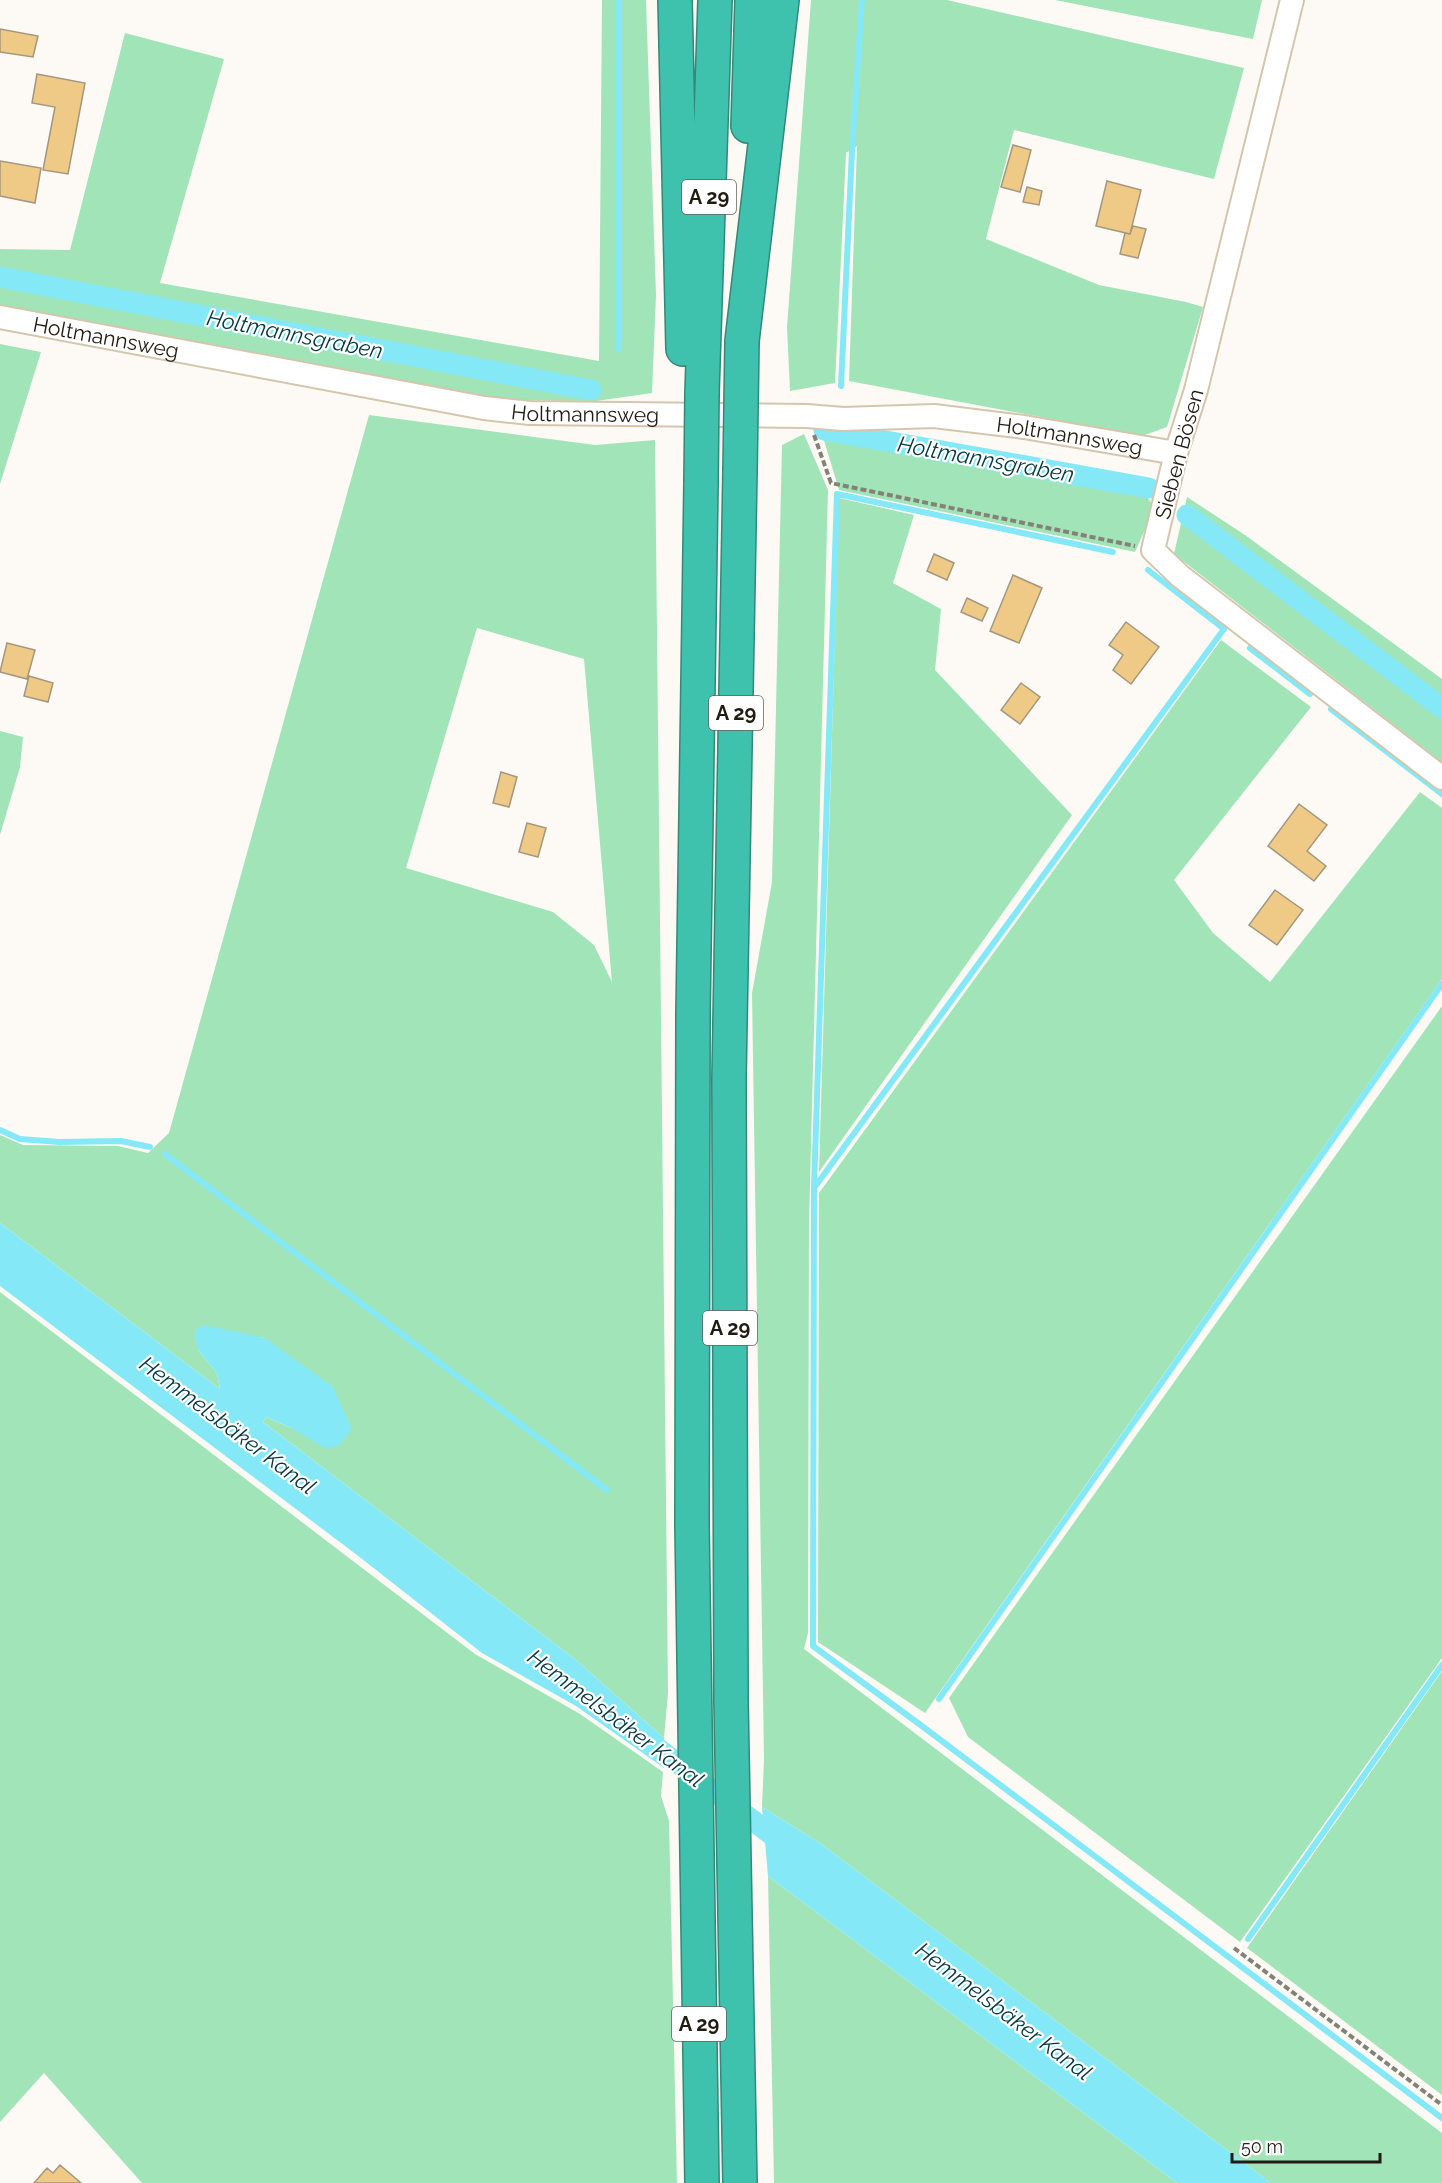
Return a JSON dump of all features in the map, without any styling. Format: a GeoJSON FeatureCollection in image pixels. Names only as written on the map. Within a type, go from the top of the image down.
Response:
{"type":"FeatureCollection","features":[{"type":"Feature","properties":{"kind":"highway"},"geometry":{"type":"LineString","coordinates":[[675,0],[693,393]]}},
{"type":"Feature","properties":{"kind":"highway","name":"A 29"},"geometry":{"type":"LineString","coordinates":[[702,2183],[692,1525],[693,1113],[698,656],[692,482],[693,393],[716,0]]}},
{"type":"Feature","properties":{"kind":"highway","name":"A 29"},"geometry":{"type":"LineString","coordinates":[[740,2183],[731,1700],[729,1078],[742,341],[752,0]]}},
{"type":"Feature","properties":{"kind":"highway"},"geometry":{"type":"LineString","coordinates":[[742,341],[782,0]]}},
{"type":"Feature","properties":{"kind":"street","name":"Sieben Bösen"},"geometry":{"type":"LineString","coordinates":[[1153,550],[1176,453],[1196,390],[1292,0]]}},
{"type":"Feature","properties":{"kind":"street","name":"Holtmannsweg"},"geometry":{"type":"LineString","coordinates":[[0,316],[484,408],[530,413],[807,416],[843,419],[934,416],[1176,453]]}},
{"type":"Feature","properties":{"kind":"street"},"geometry":{"type":"LineString","coordinates":[[1153,550],[1180,576],[1442,778]]}},
{"type":"Feature","properties":{"kind":"path"},"geometry":{"type":"LineString","coordinates":[[807,416],[831,483],[1153,550]]}},
{"type":"Feature","properties":{"kind":"path"},"geometry":{"type":"LineString","coordinates":[[1234,1948],[1442,2105]]}},
{"type":"Feature","properties":{"kind":"green space"},"geometry":{"type":"Polygon","coordinates":[[[602,0],[646,0],[656,295],[652,393],[596,401],[495,400],[0,308],[0,249],[70,250],[125,33],[224,59],[160,283],[599,361],[602,0]]]}},
{"type":"Feature","properties":{"kind":"green space"},"geometry":{"type":"Polygon","coordinates":[[[811,0],[947,0],[1244,68],[1214,179],[1014,130],[986,239],[1099,285],[1203,307],[1167,427],[1142,436],[849,381],[857,146],[846,153],[835,383],[790,391],[787,327],[811,0]]]}},
{"type":"Feature","properties":{"kind":"green space"},"geometry":{"type":"Polygon","coordinates":[[[1055,0],[1262,0],[1253,39],[1055,0]]]}},
{"type":"Feature","properties":{"kind":"green space"},"geometry":{"type":"Polygon","coordinates":[[[0,344],[41,352],[0,484],[0,344]]]}},
{"type":"Feature","properties":{"kind":"green space"},"geometry":{"type":"Polygon","coordinates":[[[369,415],[595,445],[655,440],[668,1693],[664,1738],[576,1660],[263,1422],[266,1417],[291,1428],[265,1338],[244,1335],[198,1350],[217,1373],[220,1389],[0,1223],[0,1135],[23,1145],[118,1146],[148,1153],[169,1133],[369,415]],[[477,628],[406,868],[553,912],[594,945],[612,982],[584,659],[477,628]]]}},
{"type":"Feature","properties":{"kind":"green space"},"geometry":{"type":"Polygon","coordinates":[[[804,434],[828,490],[809,1223],[808,1633],[804,1649],[1442,2133],[1442,2183],[1271,2183],[820,1843],[762,1807],[764,1759],[752,993],[772,882],[782,445],[804,434]]]}},
{"type":"Feature","properties":{"kind":"green space"},"geometry":{"type":"Polygon","coordinates":[[[823,437],[1145,495],[1155,507],[1135,552],[839,490],[823,437]]]}},
{"type":"Feature","properties":{"kind":"green space"},"geometry":{"type":"Polygon","coordinates":[[[1187,497],[1245,535],[1442,679],[1442,762],[1174,554],[1187,497]]]}},
{"type":"Feature","properties":{"kind":"green space"},"geometry":{"type":"Polygon","coordinates":[[[839,498],[914,515],[893,583],[941,609],[935,670],[1072,815],[819,1172],[839,498]]]}},
{"type":"Feature","properties":{"kind":"green space"},"geometry":{"type":"Polygon","coordinates":[[[1221,640],[1311,707],[1174,880],[1213,933],[1270,982],[1420,792],[1442,808],[1442,979],[925,1713],[818,1642],[819,1193],[1221,640]]]}},
{"type":"Feature","properties":{"kind":"green space"},"geometry":{"type":"Polygon","coordinates":[[[0,731],[23,737],[20,767],[0,835],[0,731]]]}},
{"type":"Feature","properties":{"kind":"green space"},"geometry":{"type":"Polygon","coordinates":[[[1442,1006],[1442,1658],[1240,1942],[968,1737],[949,1698],[1442,1006]]]}},
{"type":"Feature","properties":{"kind":"green space"},"geometry":{"type":"Polygon","coordinates":[[[0,1292],[475,1654],[580,1714],[663,1772],[661,1796],[669,1821],[677,2183],[142,2183],[44,2073],[0,2122],[0,1292]]]}},
{"type":"Feature","properties":{"kind":"green space"},"geometry":{"type":"Polygon","coordinates":[[[1442,1671],[1442,2095],[1247,1948],[1442,1671]]]}},
{"type":"Feature","properties":{"kind":"green space"},"geometry":{"type":"Polygon","coordinates":[[[768,1876],[1177,2183],[774,2183],[768,1876]]]}},
{"type":"Feature","properties":{"kind":"water"},"geometry":{"type":"Polygon","coordinates":[[[0,1223],[220,1389],[217,1373],[198,1350],[194,1331],[204,1325],[265,1338],[333,1387],[352,1429],[338,1446],[325,1448],[291,1428],[266,1417],[263,1422],[576,1660],[664,1738],[664,1768],[576,1706],[482,1653],[357,1555],[0,1286],[0,1223]]]}},
{"type":"Feature","properties":{"kind":"water"},"geometry":{"type":"Polygon","coordinates":[[[762,1807],[820,1843],[1271,2183],[1177,2183],[768,1876],[762,1807]]]}},
{"type":"Feature","properties":{"kind":"building"},"geometry":{"type":"Polygon","coordinates":[[[0,29],[38,36],[33,57],[0,52],[0,29]]]}},
{"type":"Feature","properties":{"kind":"building"},"geometry":{"type":"Polygon","coordinates":[[[37,74],[85,83],[68,174],[43,170],[55,107],[32,103],[37,74]]]}},
{"type":"Feature","properties":{"kind":"building"},"geometry":{"type":"Polygon","coordinates":[[[1013,145],[1031,150],[1020,192],[1001,187],[1013,145]]]}},
{"type":"Feature","properties":{"kind":"building"},"geometry":{"type":"Polygon","coordinates":[[[0,161],[41,168],[35,203],[0,196],[0,161]]]}},
{"type":"Feature","properties":{"kind":"building"},"geometry":{"type":"Polygon","coordinates":[[[1107,181],[1141,190],[1130,234],[1096,226],[1107,181]]]}},
{"type":"Feature","properties":{"kind":"building"},"geometry":{"type":"Polygon","coordinates":[[[1027,187],[1042,191],[1039,205],[1023,202],[1027,187]]]}},
{"type":"Feature","properties":{"kind":"building"},"geometry":{"type":"Polygon","coordinates":[[[1133,226],[1146,229],[1138,258],[1120,254],[1125,233],[1130,234],[1133,226]]]}},
{"type":"Feature","properties":{"kind":"building"},"geometry":{"type":"Polygon","coordinates":[[[934,554],[954,563],[947,580],[927,571],[934,554]]]}},
{"type":"Feature","properties":{"kind":"building"},"geometry":{"type":"Polygon","coordinates":[[[1013,575],[1042,588],[1019,643],[990,631],[1013,575]]]}},
{"type":"Feature","properties":{"kind":"building"},"geometry":{"type":"Polygon","coordinates":[[[967,598],[988,608],[982,621],[961,612],[967,598]]]}},
{"type":"Feature","properties":{"kind":"building"},"geometry":{"type":"Polygon","coordinates":[[[1126,622],[1159,647],[1131,684],[1113,670],[1123,655],[1109,645],[1126,622]]]}},
{"type":"Feature","properties":{"kind":"building"},"geometry":{"type":"Polygon","coordinates":[[[7,643],[35,650],[27,679],[0,672],[7,643]]]}},
{"type":"Feature","properties":{"kind":"building"},"geometry":{"type":"Polygon","coordinates":[[[29,676],[53,683],[48,702],[24,696],[29,676]]]}},
{"type":"Feature","properties":{"kind":"building"},"geometry":{"type":"Polygon","coordinates":[[[1021,683],[1040,697],[1020,724],[1001,710],[1021,683]]]}},
{"type":"Feature","properties":{"kind":"building"},"geometry":{"type":"Polygon","coordinates":[[[501,772],[517,777],[509,807],[493,803],[501,772]]]}},
{"type":"Feature","properties":{"kind":"building"},"geometry":{"type":"Polygon","coordinates":[[[1299,804],[1327,825],[1307,851],[1326,866],[1314,881],[1268,846],[1299,804]]]}},
{"type":"Feature","properties":{"kind":"building"},"geometry":{"type":"Polygon","coordinates":[[[527,823],[546,828],[538,857],[519,852],[527,823]]]}},
{"type":"Feature","properties":{"kind":"building"},"geometry":{"type":"Polygon","coordinates":[[[1275,890],[1303,910],[1277,945],[1249,925],[1275,890]]]}},
{"type":"Feature","properties":{"kind":"building"},"geometry":{"type":"Polygon","coordinates":[[[60,2165],[81,2183],[34,2183],[47,2168],[53,2173],[60,2165]]]}},
{"type":"Feature","properties":{"kind":"waterway"},"geometry":{"type":"LineString","coordinates":[[618,0],[618,349]]}},
{"type":"Feature","properties":{"kind":"waterway"},"geometry":{"type":"LineString","coordinates":[[841,386],[862,0]]}},
{"type":"Feature","properties":{"kind":"waterway","name":"Holtmannsgraben"},"geometry":{"type":"LineString","coordinates":[[0,277],[591,390]]}},
{"type":"Feature","properties":{"kind":"waterway","name":"Holtmannsgraben"},"geometry":{"type":"LineString","coordinates":[[824,430],[1149,488]]}},
{"type":"Feature","properties":{"kind":"waterway"},"geometry":{"type":"LineString","coordinates":[[814,1187],[837,494],[1113,552]]}},
{"type":"Feature","properties":{"kind":"waterway","name":"Holtmannsgraben"},"geometry":{"type":"LineString","coordinates":[[1187,515],[1442,708]]}},
{"type":"Feature","properties":{"kind":"waterway"},"geometry":{"type":"LineString","coordinates":[[1148,570],[1224,629],[814,1188],[813,1646],[1442,2118]]}},
{"type":"Feature","properties":{"kind":"waterway"},"geometry":{"type":"LineString","coordinates":[[1250,648],[1310,694]]}},
{"type":"Feature","properties":{"kind":"waterway"},"geometry":{"type":"LineString","coordinates":[[1331,709],[1442,794]]}},
{"type":"Feature","properties":{"kind":"waterway"},"geometry":{"type":"LineString","coordinates":[[939,1699],[1442,984]]}},
{"type":"Feature","properties":{"kind":"waterway"},"geometry":{"type":"LineString","coordinates":[[0,1130],[20,1139],[59,1142],[121,1141],[150,1147]]}},
{"type":"Feature","properties":{"kind":"waterway"},"geometry":{"type":"LineString","coordinates":[[165,1154],[607,1490]]}},
{"type":"Feature","properties":{"kind":"waterway"},"geometry":{"type":"LineString","coordinates":[[1248,1939],[1442,1665]]}},
{"type":"Feature","properties":{"kind":"waterway","name":"Hemmelsbäker Kanal"},"geometry":{"type":"LineString","coordinates":[[643,1737],[785,1845]]}}]}
